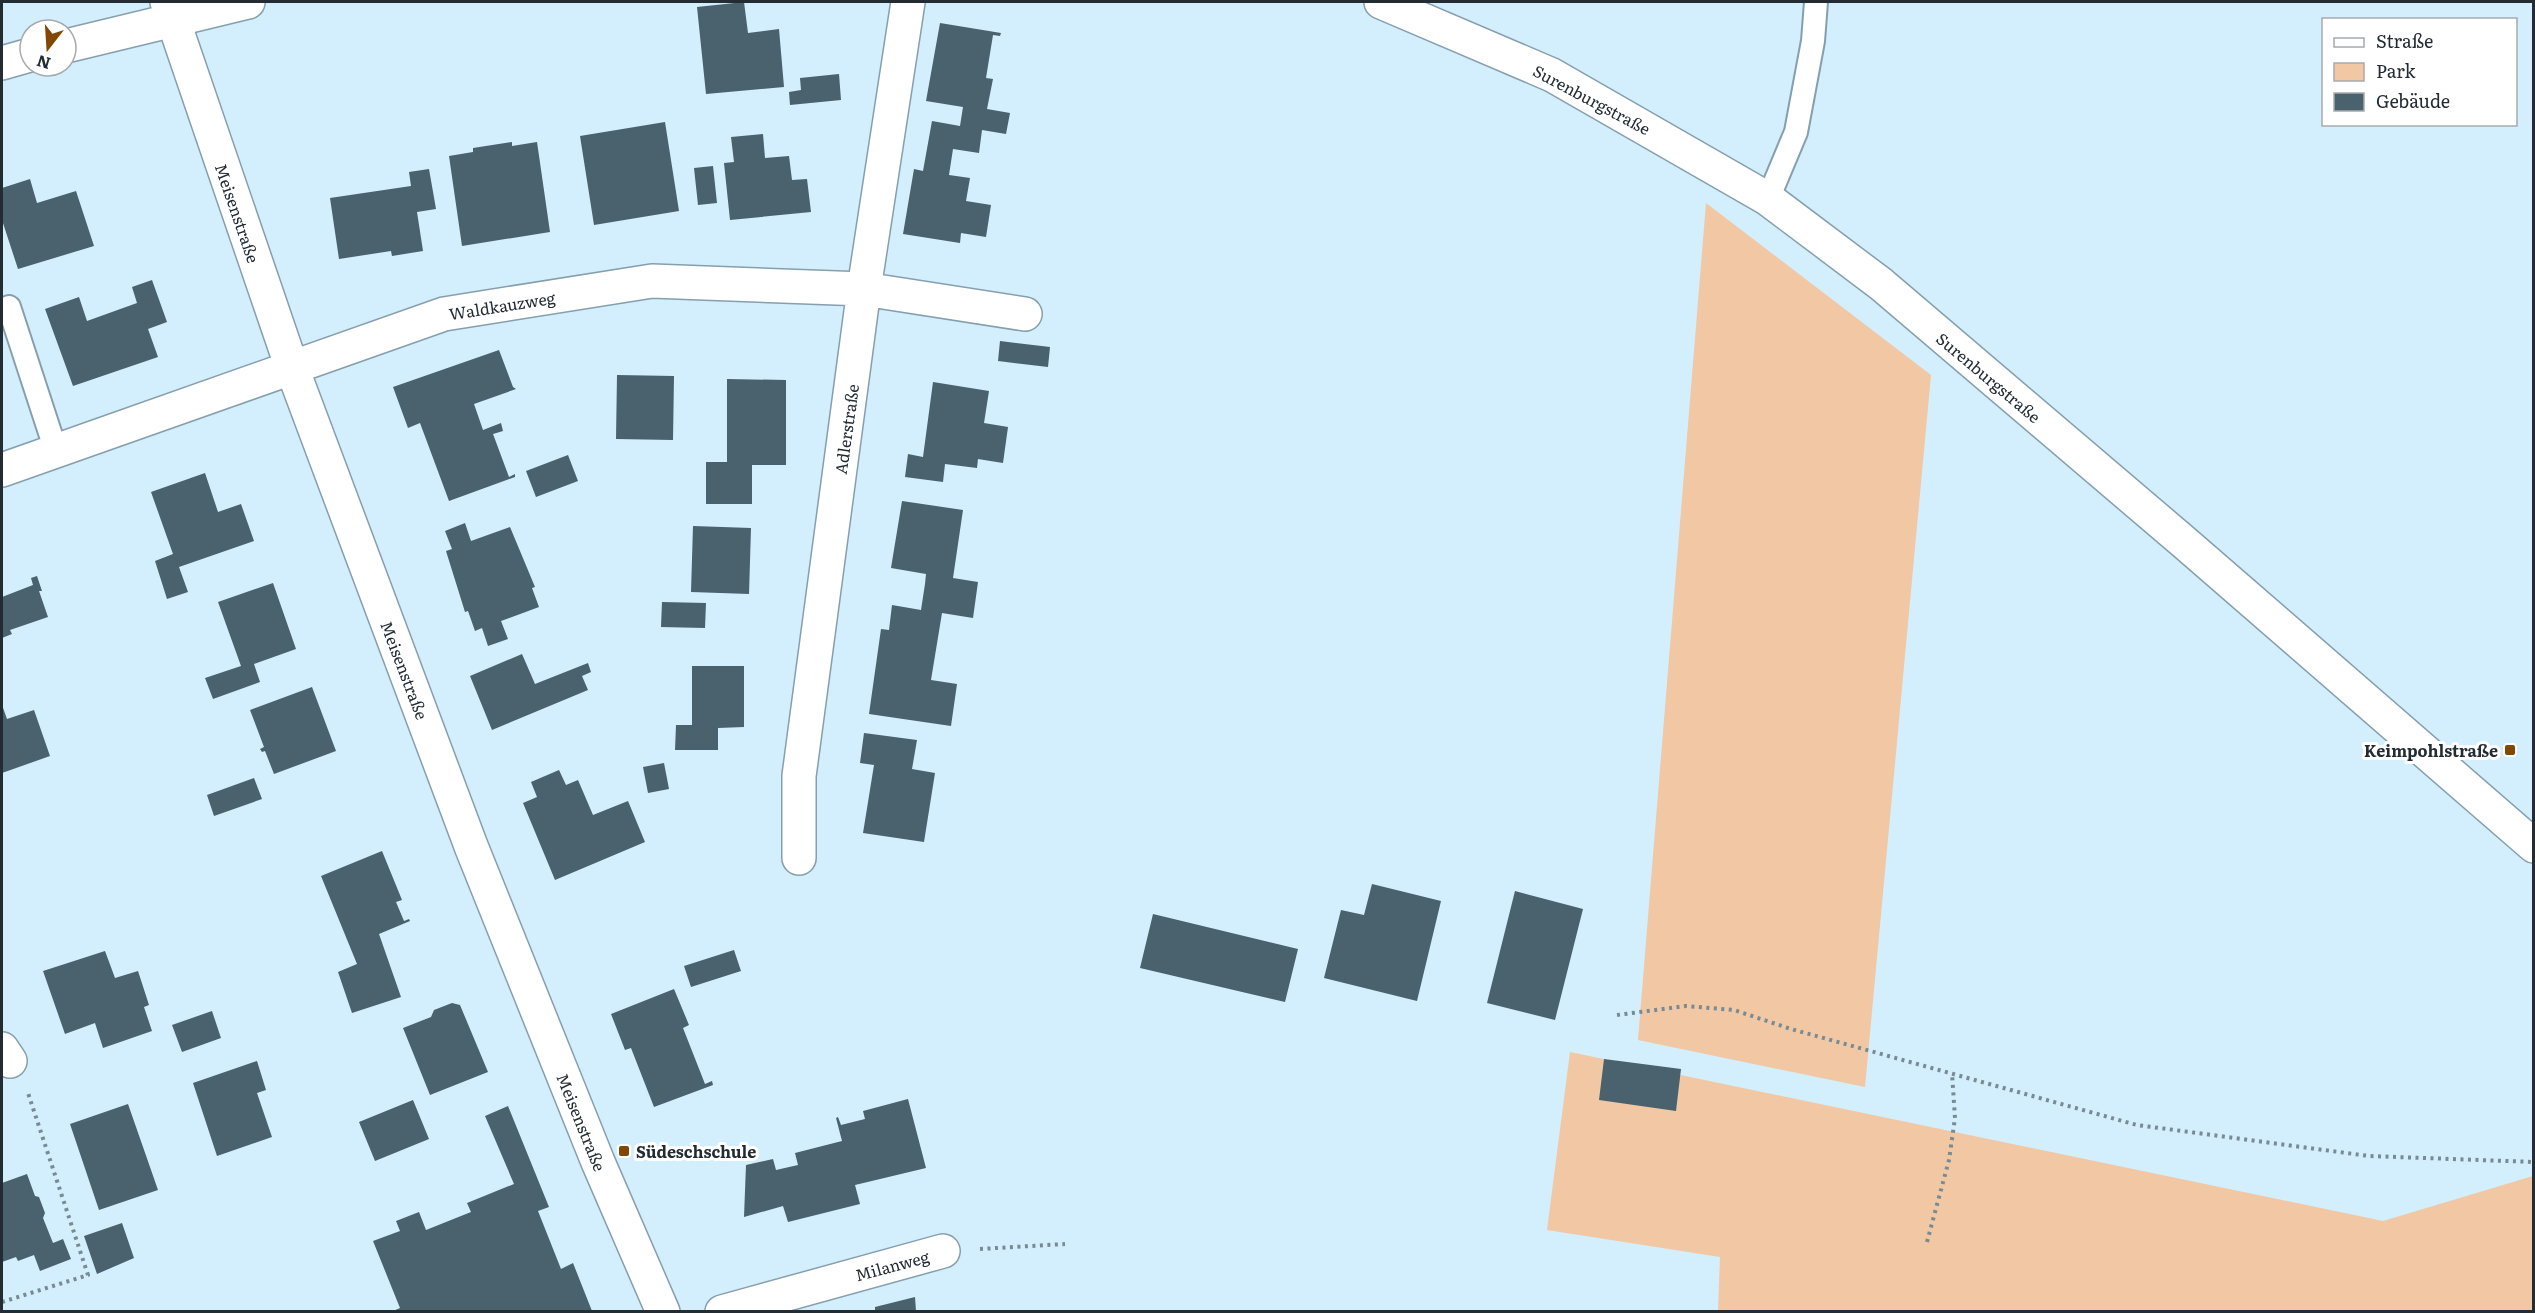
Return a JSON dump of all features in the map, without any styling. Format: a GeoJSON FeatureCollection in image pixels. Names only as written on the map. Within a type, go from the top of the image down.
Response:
{"type":"FeatureCollection","features":[{"type":"Feature","properties":{"kind":"street"},"geometry":{"type":"LineString","coordinates":[[78,42],[169,10],[248,2]]}},
{"type":"Feature","properties":{"kind":"street","name":"Adlerstraße"},"geometry":{"type":"LineString","coordinates":[[799,858],[799,776],[864,289],[908,2]]}},
{"type":"Feature","properties":{"kind":"street","name":"Surenburgstraße"},"geometry":{"type":"LineString","coordinates":[[1381,2],[1552,75],[1768,199],[1881,284],[2185,543],[2534,846]]}},
{"type":"Feature","properties":{"kind":"street","name":"Meisenstraße"},"geometry":{"type":"LineString","coordinates":[[169,10],[292,368],[471,846],[598,1162],[663,1311]]}},
{"type":"Feature","properties":{"kind":"street"},"geometry":{"type":"LineString","coordinates":[[2,63],[18,58]]}},
{"type":"Feature","properties":{"kind":"street","name":"Waldkauzweg"},"geometry":{"type":"LineString","coordinates":[[2,470],[444,314],[652,281],[864,289],[1025,314]]}},
{"type":"Feature","properties":{"kind":"street","name":"Milanweg"},"geometry":{"type":"LineString","coordinates":[[722,1311],[943,1251]]}},
{"type":"Feature","properties":{"kind":"lane"},"geometry":{"type":"LineString","coordinates":[[1768,199],[1796,132],[1813,41],[1816,2]]}},
{"type":"Feature","properties":{"kind":"lane"},"geometry":{"type":"LineString","coordinates":[[9,307],[56,451]]}},
{"type":"Feature","properties":{"kind":"path"},"geometry":{"type":"LineString","coordinates":[[1617,1014],[1686,1006],[1734,1010],[1791,1029],[2137,1125],[2369,1156],[2534,1162]]}},
{"type":"Feature","properties":{"kind":"path"},"geometry":{"type":"LineString","coordinates":[[2,1302],[88,1275],[29,1095],[6,1055]]}},
{"type":"Feature","properties":{"kind":"path"},"geometry":{"type":"LineString","coordinates":[[1927,1242],[1949,1161],[1955,1118],[1952,1073]]}},
{"type":"Feature","properties":{"kind":"path","name":"Milanweg"},"geometry":{"type":"LineString","coordinates":[[943,1251],[1065,1244]]}},
{"type":"Feature","properties":{"kind":"green space"},"geometry":{"type":"Polygon","coordinates":[[[1706,203],[1931,375],[1865,1087],[1638,1040],[1706,203]]]}},
{"type":"Feature","properties":{"kind":"green space"},"geometry":{"type":"Polygon","coordinates":[[[1570,1052],[2383,1221],[2533,1176],[2533,1311],[1718,1311],[1720,1257],[1547,1230],[1570,1052]]]}},
{"type":"Feature","properties":{"kind":"building"},"geometry":{"type":"Polygon","coordinates":[[[744,2],[748,33],[779,29],[784,87],[706,94],[697,7],[744,2]]]}},
{"type":"Feature","properties":{"kind":"building"},"geometry":{"type":"Polygon","coordinates":[[[940,23],[1001,33],[1000,36],[993,35],[986,78],[993,79],[987,109],[1010,113],[1006,134],[982,130],[979,153],[953,149],[949,175],[970,178],[966,201],[991,205],[986,237],[961,233],[960,243],[903,234],[914,169],[923,171],[932,121],[960,126],[963,107],[926,101],[940,23]]]}},
{"type":"Feature","properties":{"kind":"building"},"geometry":{"type":"Polygon","coordinates":[[[839,74],[841,100],[790,105],[789,92],[801,90],[800,78],[839,74]]]}},
{"type":"Feature","properties":{"kind":"building"},"geometry":{"type":"Polygon","coordinates":[[[665,122],[679,211],[594,225],[580,136],[665,122]]]}},
{"type":"Feature","properties":{"kind":"building"},"geometry":{"type":"Polygon","coordinates":[[[763,134],[765,158],[789,156],[792,180],[807,179],[811,212],[730,220],[724,163],[734,162],[731,137],[763,134]]]}},
{"type":"Feature","properties":{"kind":"building"},"geometry":{"type":"Polygon","coordinates":[[[512,142],[512,146],[537,142],[550,232],[462,246],[449,156],[473,152],[473,148],[512,142]]]}},
{"type":"Feature","properties":{"kind":"building"},"geometry":{"type":"Polygon","coordinates":[[[713,166],[717,203],[698,205],[694,168],[713,166]]]}},
{"type":"Feature","properties":{"kind":"building"},"geometry":{"type":"Polygon","coordinates":[[[429,169],[436,209],[417,212],[423,251],[392,256],[391,251],[339,259],[330,198],[411,186],[409,172],[429,169]]]}},
{"type":"Feature","properties":{"kind":"building"},"geometry":{"type":"Polygon","coordinates":[[[30,179],[37,203],[76,191],[94,246],[18,269],[2,220],[2,188],[30,179]]]}},
{"type":"Feature","properties":{"kind":"building"},"geometry":{"type":"Polygon","coordinates":[[[152,280],[167,322],[148,329],[158,357],[73,386],[45,309],[79,297],[87,321],[137,303],[132,287],[152,280]]]}},
{"type":"Feature","properties":{"kind":"building"},"geometry":{"type":"Polygon","coordinates":[[[1000,341],[1050,347],[1048,367],[998,361],[1000,341]]]}},
{"type":"Feature","properties":{"kind":"building"},"geometry":{"type":"Polygon","coordinates":[[[499,350],[513,387],[516,389],[474,404],[483,430],[501,423],[503,431],[493,434],[509,477],[515,474],[515,477],[449,501],[420,423],[408,428],[393,387],[499,350]]]}},
{"type":"Feature","properties":{"kind":"building"},"geometry":{"type":"Polygon","coordinates":[[[617,375],[674,376],[673,440],[616,439],[617,375]]]}},
{"type":"Feature","properties":{"kind":"building"},"geometry":{"type":"Polygon","coordinates":[[[727,379],[786,380],[786,465],[752,465],[752,504],[706,504],[706,462],[727,462],[727,379]]]}},
{"type":"Feature","properties":{"kind":"building"},"geometry":{"type":"Polygon","coordinates":[[[933,382],[989,391],[984,423],[1008,427],[1003,463],[978,459],[977,468],[945,464],[943,482],[905,477],[908,454],[923,457],[933,382]]]}},
{"type":"Feature","properties":{"kind":"building"},"geometry":{"type":"Polygon","coordinates":[[[568,455],[578,481],[536,497],[526,471],[568,455]]]}},
{"type":"Feature","properties":{"kind":"building"},"geometry":{"type":"Polygon","coordinates":[[[205,473],[218,512],[241,504],[254,541],[179,567],[188,592],[167,599],[155,561],[173,554],[151,492],[205,473]]]}},
{"type":"Feature","properties":{"kind":"building"},"geometry":{"type":"Polygon","coordinates":[[[902,501],[963,510],[953,578],[978,582],[973,618],[942,613],[931,680],[957,684],[951,726],[869,714],[881,629],[889,630],[892,605],[921,610],[926,574],[891,568],[902,501]]]}},
{"type":"Feature","properties":{"kind":"building"},"geometry":{"type":"Polygon","coordinates":[[[465,523],[471,541],[510,527],[535,587],[532,588],[539,607],[501,621],[508,639],[488,646],[482,628],[475,631],[468,611],[465,612],[446,551],[452,549],[445,531],[465,523]]]}},
{"type":"Feature","properties":{"kind":"building"},"geometry":{"type":"Polygon","coordinates":[[[693,526],[751,528],[749,594],[691,592],[693,526]]]}},
{"type":"Feature","properties":{"kind":"building"},"geometry":{"type":"Polygon","coordinates":[[[37,576],[42,591],[39,591],[48,617],[10,630],[12,634],[2,638],[2,597],[33,585],[31,578],[37,576]]]}},
{"type":"Feature","properties":{"kind":"building"},"geometry":{"type":"Polygon","coordinates":[[[273,583],[296,649],[254,664],[260,682],[213,699],[205,678],[241,666],[218,602],[273,583]]]}},
{"type":"Feature","properties":{"kind":"building"},"geometry":{"type":"Polygon","coordinates":[[[662,602],[706,603],[705,628],[661,627],[662,602]]]}},
{"type":"Feature","properties":{"kind":"building"},"geometry":{"type":"Polygon","coordinates":[[[522,654],[535,684],[588,663],[591,672],[582,676],[588,690],[492,730],[470,676],[522,654]]]}},
{"type":"Feature","properties":{"kind":"building"},"geometry":{"type":"Polygon","coordinates":[[[692,666],[744,666],[744,727],[718,728],[718,750],[675,750],[676,725],[692,725],[692,666]]]}},
{"type":"Feature","properties":{"kind":"building"},"geometry":{"type":"Polygon","coordinates":[[[312,687],[336,751],[274,774],[265,751],[262,752],[260,749],[264,747],[250,710],[312,687]]]}},
{"type":"Feature","properties":{"kind":"building"},"geometry":{"type":"Polygon","coordinates":[[[2,705],[7,719],[34,710],[50,756],[2,773],[2,705]]]}},
{"type":"Feature","properties":{"kind":"building"},"geometry":{"type":"Polygon","coordinates":[[[864,733],[917,740],[912,769],[935,773],[924,842],[863,833],[874,765],[860,763],[864,733]]]}},
{"type":"Feature","properties":{"kind":"building"},"geometry":{"type":"Polygon","coordinates":[[[664,763],[669,789],[648,793],[643,767],[664,763]]]}},
{"type":"Feature","properties":{"kind":"building"},"geometry":{"type":"Polygon","coordinates":[[[559,770],[566,785],[578,780],[593,815],[628,801],[645,842],[555,880],[523,803],[537,797],[531,782],[559,770]]]}},
{"type":"Feature","properties":{"kind":"building"},"geometry":{"type":"Polygon","coordinates":[[[254,778],[262,799],[214,816],[207,795],[254,778]]]}},
{"type":"Feature","properties":{"kind":"building"},"geometry":{"type":"Polygon","coordinates":[[[382,851],[402,900],[396,902],[404,921],[409,919],[410,921],[379,934],[401,997],[352,1013],[338,972],[357,964],[321,876],[382,851]]]}},
{"type":"Feature","properties":{"kind":"building"},"geometry":{"type":"Polygon","coordinates":[[[1372,884],[1441,901],[1417,1001],[1324,978],[1341,910],[1364,915],[1372,884]]]}},
{"type":"Feature","properties":{"kind":"building"},"geometry":{"type":"Polygon","coordinates":[[[1515,891],[1583,909],[1555,1020],[1487,1003],[1515,891]]]}},
{"type":"Feature","properties":{"kind":"building"},"geometry":{"type":"Polygon","coordinates":[[[1153,914],[1298,949],[1285,1002],[1140,968],[1153,914]]]}},
{"type":"Feature","properties":{"kind":"building"},"geometry":{"type":"Polygon","coordinates":[[[734,950],[741,971],[691,987],[684,966],[734,950]]]}},
{"type":"Feature","properties":{"kind":"building"},"geometry":{"type":"Polygon","coordinates":[[[105,951],[115,978],[138,971],[149,1005],[144,1007],[152,1031],[103,1048],[95,1023],[65,1034],[43,971],[105,951]]]}},
{"type":"Feature","properties":{"kind":"building"},"geometry":{"type":"Polygon","coordinates":[[[674,989],[689,1025],[683,1028],[705,1084],[712,1081],[713,1085],[654,1107],[631,1048],[625,1050],[611,1014],[674,989]]]}},
{"type":"Feature","properties":{"kind":"building"},"geometry":{"type":"Polygon","coordinates":[[[452,1003],[460,1005],[488,1072],[430,1095],[403,1028],[431,1017],[434,1010],[452,1003]]]}},
{"type":"Feature","properties":{"kind":"building"},"geometry":{"type":"Polygon","coordinates":[[[212,1011],[221,1038],[182,1052],[172,1025],[212,1011]]]}},
{"type":"Feature","properties":{"kind":"building"},"geometry":{"type":"Polygon","coordinates":[[[1604,1059],[1681,1069],[1676,1111],[1599,1100],[1604,1059]]]}},
{"type":"Feature","properties":{"kind":"building"},"geometry":{"type":"Polygon","coordinates":[[[257,1061],[266,1090],[257,1093],[272,1137],[217,1156],[193,1083],[257,1061]]]}},
{"type":"Feature","properties":{"kind":"building"},"geometry":{"type":"Polygon","coordinates":[[[908,1099],[926,1168],[855,1185],[860,1204],[788,1222],[783,1206],[744,1217],[746,1165],[773,1159],[776,1170],[798,1165],[795,1153],[842,1141],[836,1118],[838,1117],[841,1125],[865,1119],[863,1111],[908,1099]]]}},
{"type":"Feature","properties":{"kind":"building"},"geometry":{"type":"Polygon","coordinates":[[[413,1100],[429,1139],[375,1161],[359,1122],[413,1100]]]}},
{"type":"Feature","properties":{"kind":"building"},"geometry":{"type":"Polygon","coordinates":[[[128,1104],[158,1190],[99,1210],[70,1124],[128,1104]]]}},
{"type":"Feature","properties":{"kind":"building"},"geometry":{"type":"Polygon","coordinates":[[[508,1106],[549,1207],[538,1211],[561,1269],[573,1263],[592,1311],[393,1311],[400,1308],[373,1241],[400,1231],[396,1221],[419,1212],[426,1230],[471,1212],[467,1203],[514,1184],[485,1116],[508,1106]]]}},
{"type":"Feature","properties":{"kind":"building"},"geometry":{"type":"Polygon","coordinates":[[[27,1174],[35,1196],[39,1197],[45,1213],[43,1218],[53,1243],[63,1239],[71,1259],[40,1271],[34,1255],[18,1261],[16,1257],[2,1262],[2,1183],[27,1174]]]}},
{"type":"Feature","properties":{"kind":"building"},"geometry":{"type":"Polygon","coordinates":[[[122,1223],[134,1258],[97,1274],[84,1236],[122,1223]]]}},
{"type":"Feature","properties":{"kind":"building"},"geometry":{"type":"Polygon","coordinates":[[[915,1297],[916,1311],[875,1311],[875,1307],[915,1297]]]}},
{"type":"Feature","properties":{"kind":"place","name":"Keimpohlstraße"},"geometry":{"type":"Point","coordinates":[2510,750]}},
{"type":"Feature","properties":{"kind":"place","name":"Südeschschule"},"geometry":{"type":"Point","coordinates":[624,1151]}}]}
